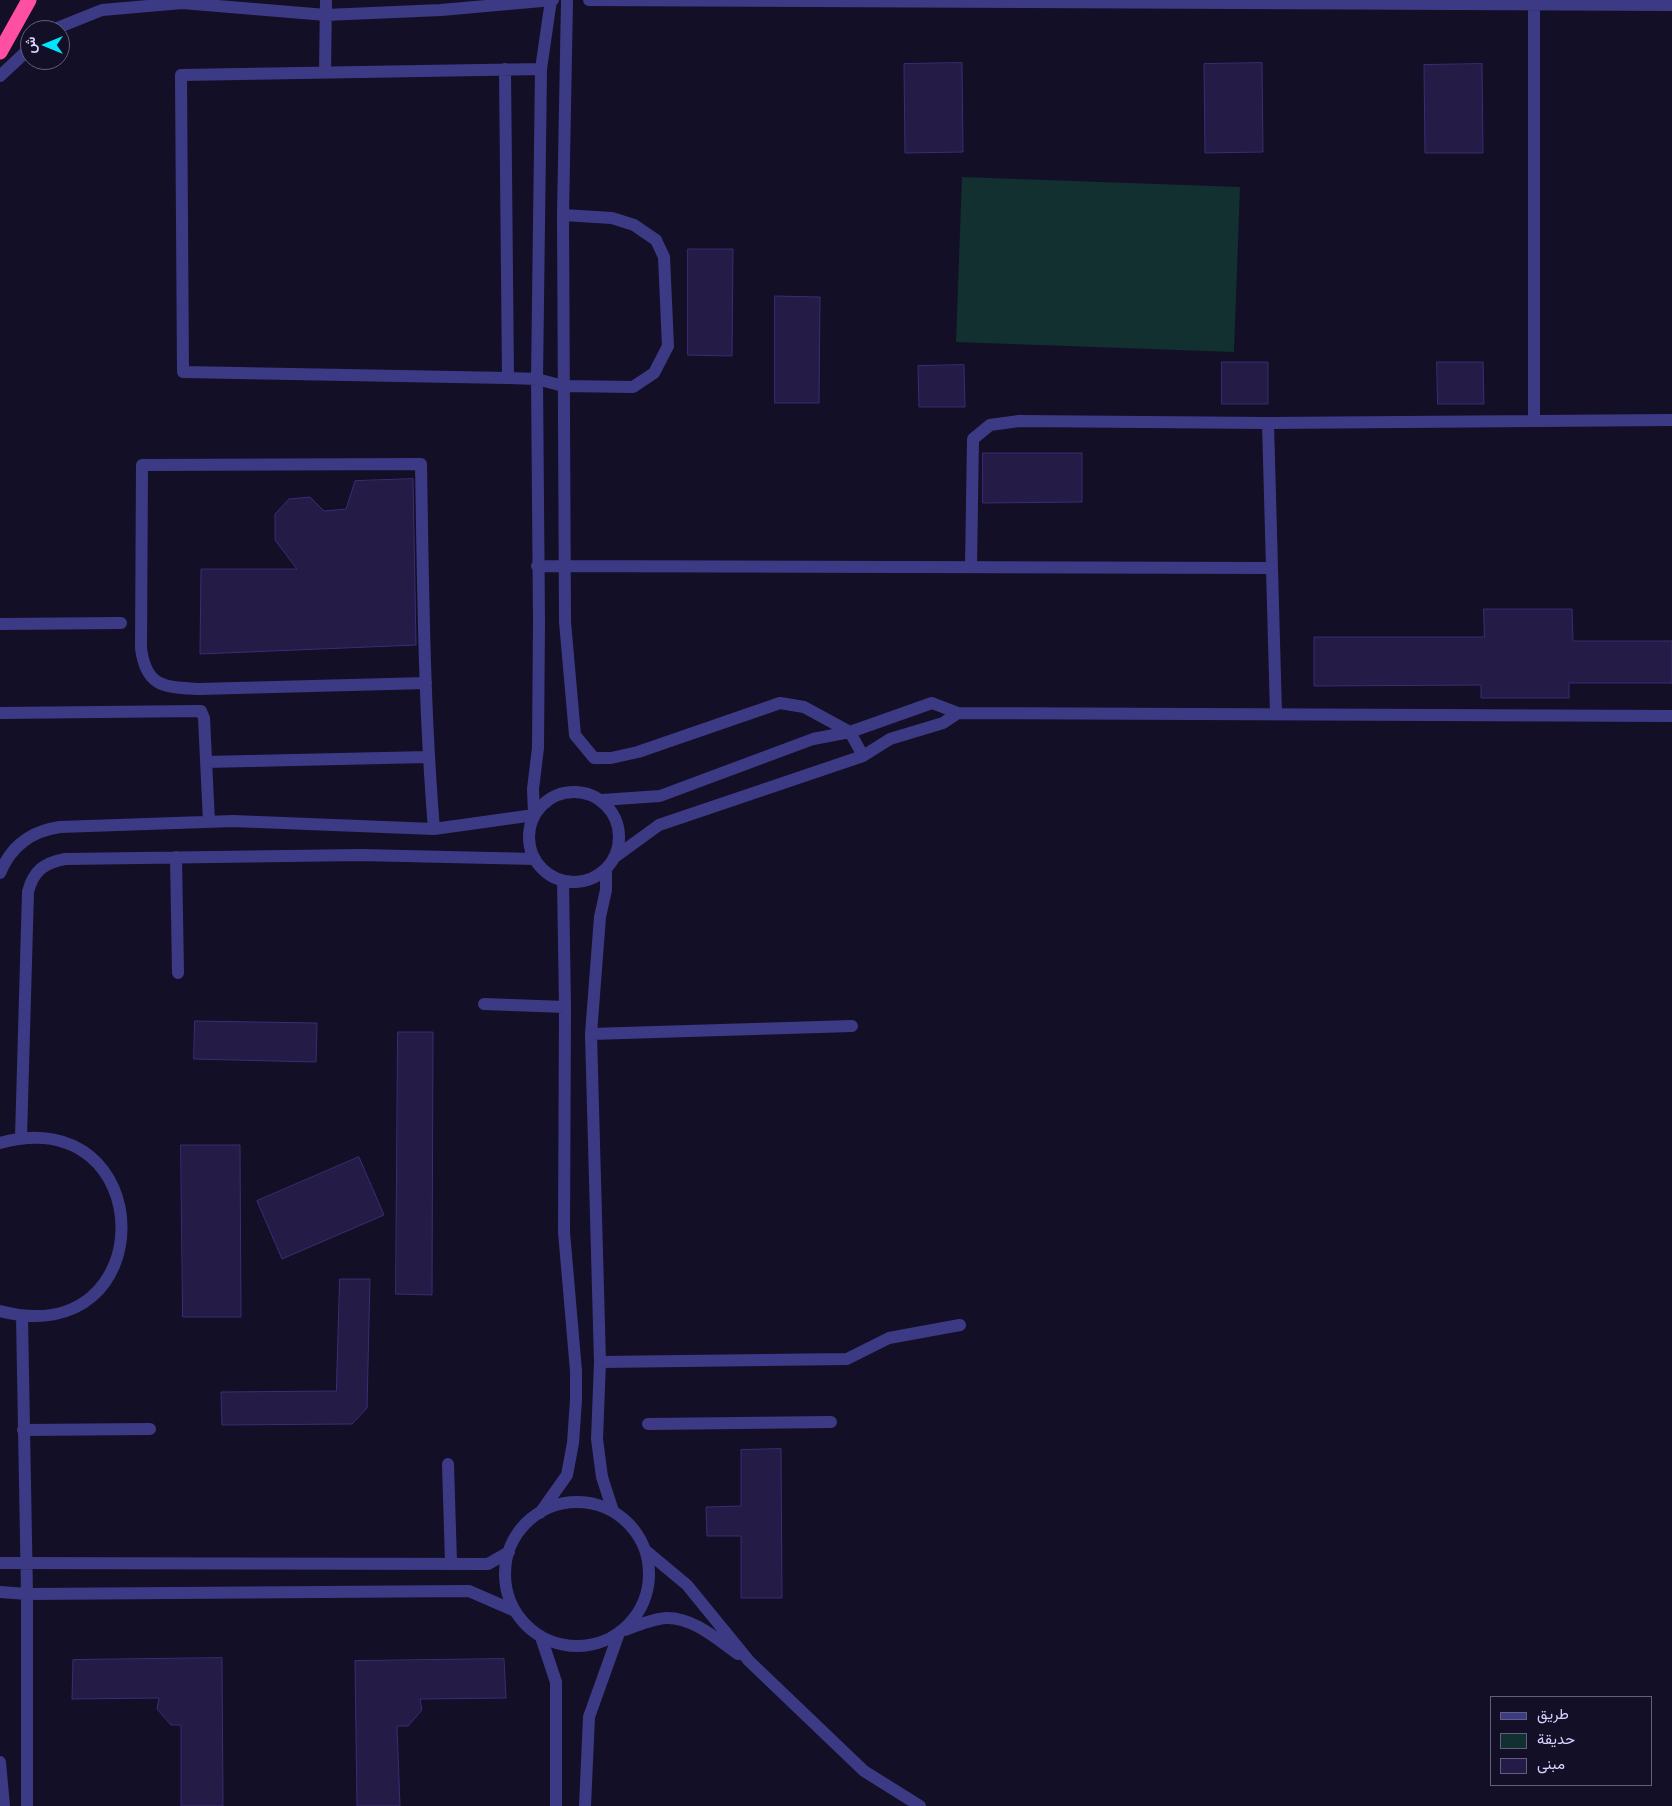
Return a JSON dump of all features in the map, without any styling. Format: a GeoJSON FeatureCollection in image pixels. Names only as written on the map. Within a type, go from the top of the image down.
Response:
{"type":"FeatureCollection","features":[{"type":"Feature","properties":{"kind":"highway"},"geometry":{"type":"LineString","coordinates":[[0,52],[29,0]]}},
{"type":"Feature","properties":{"kind":"street"},"geometry":{"type":"LineString","coordinates":[[325,72],[326,0]]}},
{"type":"Feature","properties":{"kind":"street"},"geometry":{"type":"LineString","coordinates":[[0,873],[13,850],[33,833],[43,829],[209,822],[434,829],[534,815],[544,803],[557,794],[572,791],[588,793],[602,800],[612,812],[619,826],[620,842],[615,857],[606,870],[593,878],[578,882],[563,881],[542,869],[535,859],[530,845],[530,830],[534,815],[533,789],[538,748],[536,379],[541,69],[552,0],[441,10],[326,14],[182,2],[102,10],[70,23]]}},
{"type":"Feature","properties":{"kind":"street"},"geometry":{"type":"LineString","coordinates":[[567,0],[563,215],[564,566],[565,622],[575,735],[594,758],[611,758],[638,752],[780,703],[804,707],[850,732],[863,756]]}},
{"type":"Feature","properties":{"kind":"street"},"geometry":{"type":"LineString","coordinates":[[589,0],[1672,5]]}},
{"type":"Feature","properties":{"kind":"street"},"geometry":{"type":"LineString","coordinates":[[1534,4],[1534,420]]}},
{"type":"Feature","properties":{"kind":"street"},"geometry":{"type":"LineString","coordinates":[[0,76],[20,57]]}},
{"type":"Feature","properties":{"kind":"street"},"geometry":{"type":"LineString","coordinates":[[505,69],[508,378]]}},
{"type":"Feature","properties":{"kind":"street"},"geometry":{"type":"LineString","coordinates":[[541,69],[181,75],[183,372],[508,378],[536,379],[563,386],[633,387],[654,373],[668,346],[664,257],[656,240],[634,225],[612,218],[563,215]]}},
{"type":"Feature","properties":{"kind":"street"},"geometry":{"type":"LineString","coordinates":[[971,566],[973,439],[990,424],[1020,421],[1672,420]]}},
{"type":"Feature","properties":{"kind":"street"},"geometry":{"type":"LineString","coordinates":[[1268,422],[1276,714]]}},
{"type":"Feature","properties":{"kind":"street"},"geometry":{"type":"LineString","coordinates":[[426,683],[199,689],[166,687],[152,678],[143,665],[141,648],[142,465],[421,464],[428,757],[434,829]]}},
{"type":"Feature","properties":{"kind":"street"},"geometry":{"type":"LineString","coordinates":[[537,566],[1272,568]]}},
{"type":"Feature","properties":{"kind":"street"},"geometry":{"type":"LineString","coordinates":[[0,624],[121,623]]}},
{"type":"Feature","properties":{"kind":"street"},"geometry":{"type":"LineString","coordinates":[[602,800],[660,796],[813,739],[850,732],[932,703],[958,713],[1672,716]]}},
{"type":"Feature","properties":{"kind":"street"},"geometry":{"type":"LineString","coordinates":[[0,714],[201,711],[204,718],[209,822]]}},
{"type":"Feature","properties":{"kind":"street"},"geometry":{"type":"LineString","coordinates":[[615,857],[659,825],[863,756],[890,739],[943,723],[958,713]]}},
{"type":"Feature","properties":{"kind":"street"},"geometry":{"type":"LineString","coordinates":[[206,762],[428,757]]}},
{"type":"Feature","properties":{"kind":"street"},"geometry":{"type":"LineString","coordinates":[[21,1137],[27,915],[32,878],[40,869],[51,862],[65,859],[361,854],[535,859]]}},
{"type":"Feature","properties":{"kind":"street"},"geometry":{"type":"LineString","coordinates":[[176,857],[178,973]]}},
{"type":"Feature","properties":{"kind":"street"},"geometry":{"type":"LineString","coordinates":[[606,870],[606,890],[600,917],[591,1034],[600,1362],[597,1439],[602,1477],[613,1511]]}},
{"type":"Feature","properties":{"kind":"street"},"geometry":{"type":"LineString","coordinates":[[540,1513],[567,1475],[573,1443],[576,1400],[576,1371],[564,1232],[565,1008],[563,881]]}},
{"type":"Feature","properties":{"kind":"street"},"geometry":{"type":"LineString","coordinates":[[484,1004],[565,1008]]}},
{"type":"Feature","properties":{"kind":"street"},"geometry":{"type":"LineString","coordinates":[[591,1034],[852,1026]]}},
{"type":"Feature","properties":{"kind":"street"},"geometry":{"type":"LineString","coordinates":[[0,1143],[21,1137],[43,1137],[64,1142],[83,1152],[100,1166],[112,1184],[120,1204],[123,1226],[121,1248],[113,1269],[101,1287],[84,1302],[65,1312],[44,1317],[22,1317],[0,1311]]}},
{"type":"Feature","properties":{"kind":"street"},"geometry":{"type":"LineString","coordinates":[[22,1317],[27,1594],[27,1806]]}},
{"type":"Feature","properties":{"kind":"street"},"geometry":{"type":"LineString","coordinates":[[600,1362],[847,1359],[889,1338],[960,1325]]}},
{"type":"Feature","properties":{"kind":"street"},"geometry":{"type":"LineString","coordinates":[[648,1424],[831,1422]]}},
{"type":"Feature","properties":{"kind":"street"},"geometry":{"type":"LineString","coordinates":[[23,1430],[150,1429]]}},
{"type":"Feature","properties":{"kind":"street"},"geometry":{"type":"LineString","coordinates":[[448,1464],[450,1563]]}},
{"type":"Feature","properties":{"kind":"street"},"geometry":{"type":"LineString","coordinates":[[586,1806],[589,1717],[621,1632],[632,1622],[644,1603],[649,1582],[648,1561],[642,1541],[629,1524],[613,1511],[595,1504],[576,1502],[557,1505],[540,1513],[527,1523],[516,1537],[509,1552],[506,1582],[515,1611],[526,1626],[541,1637],[560,1645],[581,1647],[601,1643],[621,1632],[652,1621],[666,1618],[679,1619],[699,1628],[749,1661]]}},
{"type":"Feature","properties":{"kind":"street"},"geometry":{"type":"LineString","coordinates":[[645,1550],[687,1585],[749,1661],[864,1771],[920,1806]]}},
{"type":"Feature","properties":{"kind":"street"},"geometry":{"type":"LineString","coordinates":[[0,1564],[488,1564],[509,1552]]}},
{"type":"Feature","properties":{"kind":"street"},"geometry":{"type":"LineString","coordinates":[[0,1592],[27,1594],[469,1591],[515,1611]]}},
{"type":"Feature","properties":{"kind":"street"},"geometry":{"type":"LineString","coordinates":[[541,1637],[556,1682],[556,1806]]}},
{"type":"Feature","properties":{"kind":"street"},"geometry":{"type":"LineString","coordinates":[[0,1762],[4,1806]]}},
{"type":"Feature","properties":{"kind":"green space"},"geometry":{"type":"Polygon","coordinates":[[[962,177],[1240,187],[1234,352],[956,342],[962,177]]]}},
{"type":"Feature","properties":{"kind":"building"},"geometry":{"type":"Polygon","coordinates":[[[962,63],[963,152],[905,153],[904,64],[962,63]]]}},
{"type":"Feature","properties":{"kind":"building"},"geometry":{"type":"Polygon","coordinates":[[[1262,63],[1263,152],[1205,153],[1204,64],[1262,63]]]}},
{"type":"Feature","properties":{"kind":"building"},"geometry":{"type":"Polygon","coordinates":[[[1482,64],[1483,153],[1425,153],[1424,65],[1482,64]]]}},
{"type":"Feature","properties":{"kind":"building"},"geometry":{"type":"Polygon","coordinates":[[[688,249],[733,249],[732,356],[688,355],[688,249]]]}},
{"type":"Feature","properties":{"kind":"building"},"geometry":{"type":"Polygon","coordinates":[[[775,296],[820,297],[819,403],[775,403],[775,296]]]}},
{"type":"Feature","properties":{"kind":"building"},"geometry":{"type":"Polygon","coordinates":[[[1222,362],[1268,362],[1268,404],[1222,404],[1222,362]]]}},
{"type":"Feature","properties":{"kind":"building"},"geometry":{"type":"Polygon","coordinates":[[[1437,362],[1483,362],[1484,404],[1438,404],[1437,362]]]}},
{"type":"Feature","properties":{"kind":"building"},"geometry":{"type":"Polygon","coordinates":[[[964,365],[965,407],[919,407],[918,366],[964,365]]]}},
{"type":"Feature","properties":{"kind":"building"},"geometry":{"type":"Polygon","coordinates":[[[983,453],[1082,453],[1082,502],[983,503],[983,453]]]}},
{"type":"Feature","properties":{"kind":"building"},"geometry":{"type":"Polygon","coordinates":[[[413,479],[416,645],[200,654],[201,569],[297,569],[275,540],[275,514],[289,499],[310,497],[324,511],[346,509],[355,481],[413,479]]]}},
{"type":"Feature","properties":{"kind":"building"},"geometry":{"type":"Polygon","coordinates":[[[1484,609],[1572,609],[1573,641],[1672,641],[1672,683],[1569,683],[1569,698],[1481,698],[1481,685],[1314,686],[1314,637],[1484,637],[1484,609]]]}},
{"type":"Feature","properties":{"kind":"building"},"geometry":{"type":"Polygon","coordinates":[[[195,1021],[317,1023],[316,1062],[194,1059],[195,1021]]]}},
{"type":"Feature","properties":{"kind":"building"},"geometry":{"type":"Polygon","coordinates":[[[398,1032],[433,1032],[432,1295],[396,1294],[398,1032]]]}},
{"type":"Feature","properties":{"kind":"building"},"geometry":{"type":"Polygon","coordinates":[[[181,1145],[240,1145],[241,1317],[183,1317],[181,1145]]]}},
{"type":"Feature","properties":{"kind":"building"},"geometry":{"type":"Polygon","coordinates":[[[359,1157],[384,1215],[282,1259],[257,1201],[359,1157]]]}},
{"type":"Feature","properties":{"kind":"building"},"geometry":{"type":"Polygon","coordinates":[[[340,1279],[370,1279],[367,1408],[352,1424],[222,1425],[221,1392],[336,1391],[340,1279]]]}},
{"type":"Feature","properties":{"kind":"building"},"geometry":{"type":"Polygon","coordinates":[[[781,1449],[782,1598],[741,1598],[741,1536],[707,1536],[706,1507],[741,1506],[741,1450],[781,1449]]]}},
{"type":"Feature","properties":{"kind":"building"},"geometry":{"type":"Polygon","coordinates":[[[222,1658],[223,1806],[181,1806],[181,1725],[171,1725],[157,1709],[159,1698],[72,1699],[73,1660],[222,1658]]]}},
{"type":"Feature","properties":{"kind":"building"},"geometry":{"type":"Polygon","coordinates":[[[504,1659],[506,1698],[420,1699],[422,1710],[408,1726],[397,1726],[400,1806],[357,1806],[355,1661],[504,1659]]]}}]}
